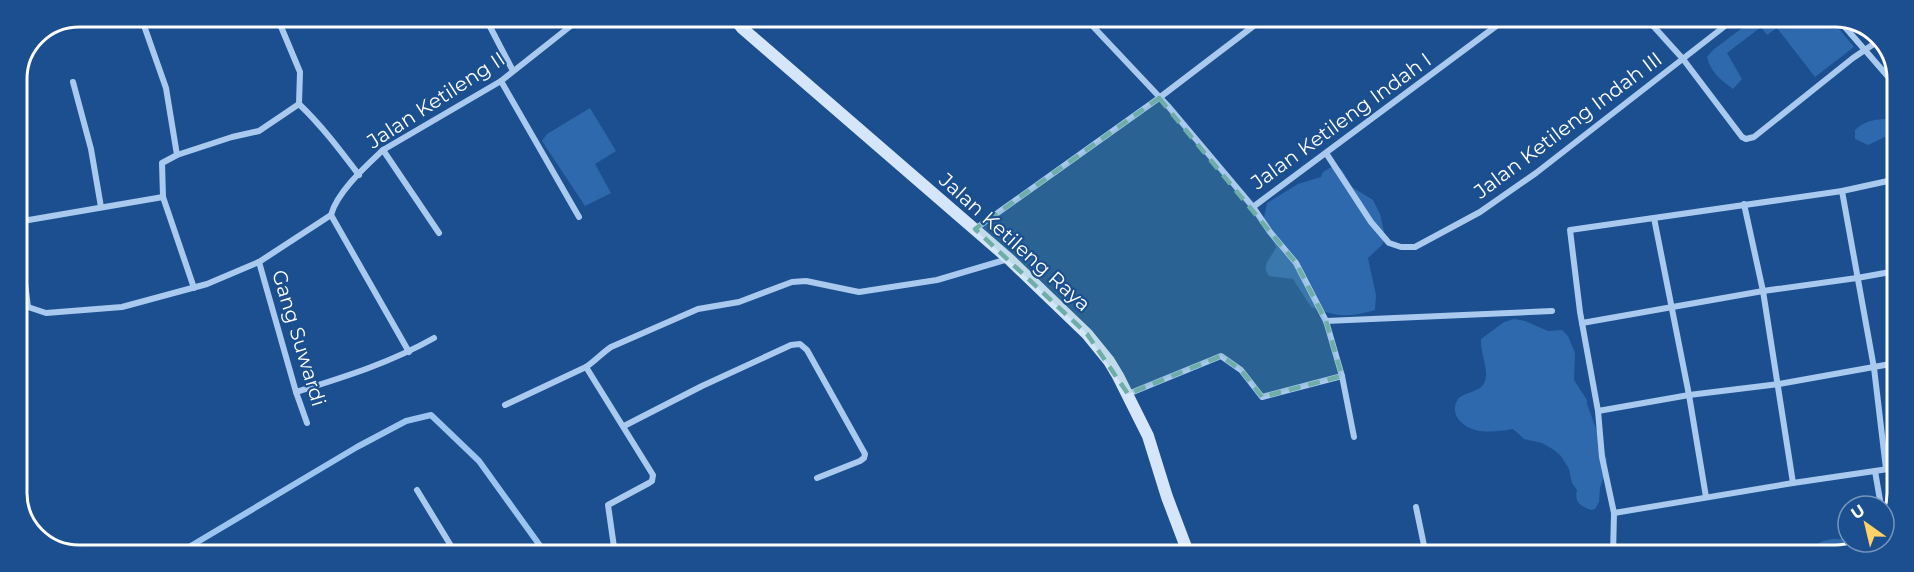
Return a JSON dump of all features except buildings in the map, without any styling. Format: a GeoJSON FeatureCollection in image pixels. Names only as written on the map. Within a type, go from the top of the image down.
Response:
{"type":"FeatureCollection","features":[{"type":"Feature","properties":{"kind":"main road","name":"Jalan Ketileng Raya"},"geometry":{"type":"LineString","coordinates":[[741,27],[1009,259],[1087,334],[1110,362],[1148,436],[1185,545]]}},
{"type":"Feature","properties":{"kind":"street"},"geometry":{"type":"LineString","coordinates":[[145,27],[166,88],[177,155]]}},
{"type":"Feature","properties":{"kind":"street"},"geometry":{"type":"LineString","coordinates":[[281,27],[300,72],[299,104]]}},
{"type":"Feature","properties":{"kind":"street"},"geometry":{"type":"LineString","coordinates":[[489,27],[513,71]]}},
{"type":"Feature","properties":{"kind":"street","name":"Jalan Ketileng II"},"geometry":{"type":"LineString","coordinates":[[28,307],[46,313],[122,307],[207,284],[259,262],[331,215],[334,203],[383,150],[501,81],[569,27]]}},
{"type":"Feature","properties":{"kind":"street","name":"Jalan Ketileng Indah I"},"geometry":{"type":"LineString","coordinates":[[1093,27],[1168,106],[1253,207],[1296,263],[1326,321],[1342,376],[1354,437]]}},
{"type":"Feature","properties":{"kind":"street"},"geometry":{"type":"LineString","coordinates":[[975,229],[1159,98],[1252,27]]}},
{"type":"Feature","properties":{"kind":"street","name":"Jalan Ketileng Indah I"},"geometry":{"type":"LineString","coordinates":[[1253,207],[1495,27]]}},
{"type":"Feature","properties":{"kind":"street"},"geometry":{"type":"LineString","coordinates":[[1654,27],[1683,59],[1746,140],[1758,134],[1873,44]]}},
{"type":"Feature","properties":{"kind":"street","name":"Jalan Ketileng Indah III"},"geometry":{"type":"LineString","coordinates":[[1326,153],[1371,222],[1389,243],[1401,247],[1415,247],[1480,213],[1536,173],[1724,27]]}},
{"type":"Feature","properties":{"kind":"street"},"geometry":{"type":"LineString","coordinates":[[1846,29],[1887,76]]}},
{"type":"Feature","properties":{"kind":"street"},"geometry":{"type":"LineString","coordinates":[[501,81],[579,217]]}},
{"type":"Feature","properties":{"kind":"street"},"geometry":{"type":"LineString","coordinates":[[73,82],[91,149],[100,207]]}},
{"type":"Feature","properties":{"kind":"street"},"geometry":{"type":"LineString","coordinates":[[194,288],[163,197],[162,163],[177,155],[259,130],[299,104]]}},
{"type":"Feature","properties":{"kind":"street"},"geometry":{"type":"LineString","coordinates":[[299,104],[318,122],[358,175]]}},
{"type":"Feature","properties":{"kind":"street"},"geometry":{"type":"LineString","coordinates":[[383,150],[439,233]]}},
{"type":"Feature","properties":{"kind":"street"},"geometry":{"type":"LineString","coordinates":[[1613,545],[1614,513],[1602,457],[1598,411],[1582,323],[1570,230],[1842,191],[1887,181]]}},
{"type":"Feature","properties":{"kind":"street"},"geometry":{"type":"LineString","coordinates":[[1614,513],[1886,470],[1874,368],[1842,191]]}},
{"type":"Feature","properties":{"kind":"street"},"geometry":{"type":"LineString","coordinates":[[27,220],[163,197]]}},
{"type":"Feature","properties":{"kind":"street"},"geometry":{"type":"LineString","coordinates":[[1744,204],[1763,291],[1793,483]]}},
{"type":"Feature","properties":{"kind":"street"},"geometry":{"type":"LineString","coordinates":[[331,215],[409,352]]}},
{"type":"Feature","properties":{"kind":"street"},"geometry":{"type":"LineString","coordinates":[[1654,218],[1689,395],[1706,497]]}},
{"type":"Feature","properties":{"kind":"street"},"geometry":{"type":"LineString","coordinates":[[505,405],[586,367],[611,347],[698,309],[739,302],[792,282],[806,281],[859,292],[937,280],[1009,259]]}},
{"type":"Feature","properties":{"kind":"street","name":"Gang Suwardi"},"geometry":{"type":"LineString","coordinates":[[259,262],[307,423]]}},
{"type":"Feature","properties":{"kind":"street"},"geometry":{"type":"LineString","coordinates":[[1582,323],[1763,291],[1887,273]]}},
{"type":"Feature","properties":{"kind":"street"},"geometry":{"type":"LineString","coordinates":[[27,299],[28,307]]}},
{"type":"Feature","properties":{"kind":"street"},"geometry":{"type":"LineString","coordinates":[[1326,321],[1552,311]]}},
{"type":"Feature","properties":{"kind":"street"},"geometry":{"type":"LineString","coordinates":[[296,392],[368,369],[409,352],[434,338]]}},
{"type":"Feature","properties":{"kind":"street"},"geometry":{"type":"LineString","coordinates":[[624,426],[702,386],[791,345],[800,344],[807,350],[865,454],[860,461],[817,478]]}},
{"type":"Feature","properties":{"kind":"street"},"geometry":{"type":"LineString","coordinates":[[1128,394],[1221,356],[1241,370],[1262,396],[1342,376]]}},
{"type":"Feature","properties":{"kind":"street"},"geometry":{"type":"LineString","coordinates":[[1598,411],[1887,365]]}},
{"type":"Feature","properties":{"kind":"street"},"geometry":{"type":"LineString","coordinates":[[586,367],[624,426],[653,478],[649,483],[608,505],[614,545]]}},
{"type":"Feature","properties":{"kind":"street"},"geometry":{"type":"LineString","coordinates":[[1875,471],[1879,494]]}},
{"type":"Feature","properties":{"kind":"street"},"geometry":{"type":"LineString","coordinates":[[417,490],[451,545]]}},
{"type":"Feature","properties":{"kind":"street"},"geometry":{"type":"LineString","coordinates":[[1416,507],[1424,545]]}},
{"type":"Feature","properties":{"kind":"highlighted area"},"geometry":{"type":"Polygon","coordinates":[[[1159,98],[1296,263],[1326,321],[1342,376],[1262,397],[1241,370],[1221,356],[1128,394],[1087,334],[975,229],[1159,98]]]}},
{"type":"Feature","properties":{"kind":"shaded area"},"geometry":{"type":"Polygon","coordinates":[[[1743,27],[1761,27],[1727,53],[1742,79],[1733,89],[1720,79],[1709,63],[1707,57],[1743,27]]]}},
{"type":"Feature","properties":{"kind":"shaded area"},"geometry":{"type":"Polygon","coordinates":[[[1761,27],[1835,27],[1838,27],[1854,47],[1815,77],[1777,28],[1767,35],[1761,27]]]}},
{"type":"Feature","properties":{"kind":"shaded area"},"geometry":{"type":"Polygon","coordinates":[[[590,108],[616,151],[595,164],[611,193],[585,206],[542,141],[547,134],[590,108]]]}},
{"type":"Feature","properties":{"kind":"shaded area"},"geometry":{"type":"Polygon","coordinates":[[[1886,119],[1887,137],[1868,145],[1855,139],[1855,130],[1860,126],[1875,120],[1886,119]]]}},
{"type":"Feature","properties":{"kind":"shaded area"},"geometry":{"type":"Polygon","coordinates":[[[1335,165],[1342,170],[1352,187],[1373,200],[1380,214],[1384,232],[1382,245],[1368,258],[1376,295],[1375,310],[1357,314],[1328,313],[1311,307],[1293,279],[1269,276],[1266,268],[1276,247],[1263,222],[1267,203],[1298,184],[1321,177],[1323,172],[1335,165]]]}},
{"type":"Feature","properties":{"kind":"shaded area"},"geometry":{"type":"Polygon","coordinates":[[[1514,319],[1548,331],[1562,330],[1568,336],[1575,353],[1574,380],[1587,400],[1607,459],[1599,502],[1595,509],[1591,510],[1579,503],[1569,469],[1554,450],[1542,443],[1524,439],[1513,429],[1491,432],[1475,430],[1462,423],[1456,415],[1455,406],[1458,399],[1480,388],[1485,381],[1486,371],[1481,339],[1504,322],[1514,319]]]}},
{"type":"Feature","properties":{"kind":"shaded area"},"geometry":{"type":"Polygon","coordinates":[[[1836,539],[1836,545],[1817,545],[1820,543],[1836,539]]]}},
{"type":"Feature","properties":{"kind":"waterway"},"geometry":{"type":"LineString","coordinates":[[192,545],[357,447],[406,421],[431,415],[479,461],[540,545]]}}]}
